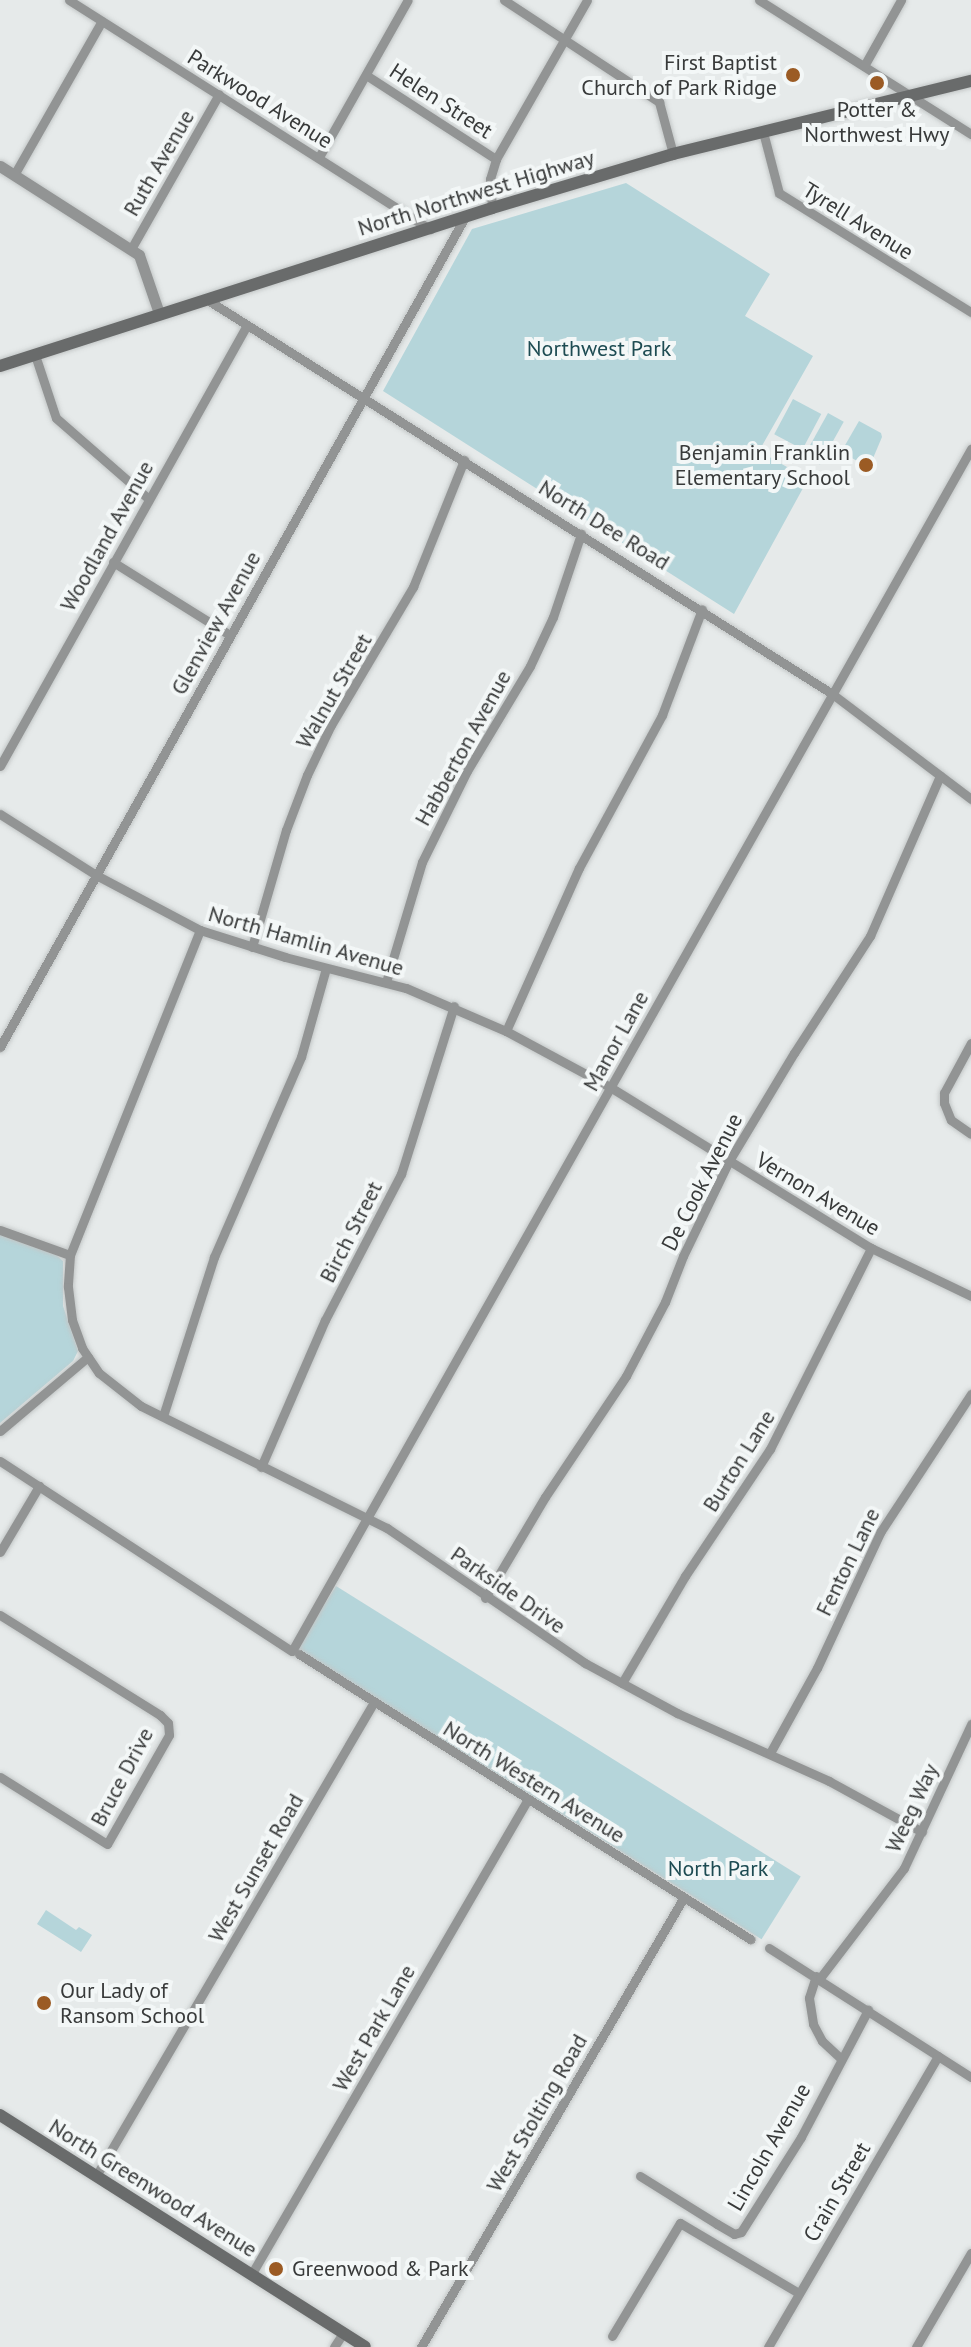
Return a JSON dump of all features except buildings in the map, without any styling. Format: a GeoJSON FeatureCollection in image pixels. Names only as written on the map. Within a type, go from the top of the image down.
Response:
{"type":"FeatureCollection","features":[{"type":"Feature","properties":{"kind":"main road","name":"North Northwest Highway"},"geometry":{"type":"LineString","coordinates":[[0,366],[492,208],[673,154],[971,81]]}},
{"type":"Feature","properties":{"kind":"main road","name":"North Greenwood Avenue"},"geometry":{"type":"LineString","coordinates":[[0,2115],[365,2347]]}},
{"type":"Feature","properties":{"kind":"street","name":"Parkwood Avenue"},"geometry":{"type":"LineString","coordinates":[[69,0],[430,229]]}},
{"type":"Feature","properties":{"kind":"street"},"geometry":{"type":"LineString","coordinates":[[319,157],[408,0]]}},
{"type":"Feature","properties":{"kind":"street"},"geometry":{"type":"LineString","coordinates":[[504,0],[659,102],[673,154]]}},
{"type":"Feature","properties":{"kind":"street"},"geometry":{"type":"LineString","coordinates":[[492,208],[490,179],[496,159],[587,0]]}},
{"type":"Feature","properties":{"kind":"street"},"geometry":{"type":"LineString","coordinates":[[759,0],[971,134]]}},
{"type":"Feature","properties":{"kind":"street"},"geometry":{"type":"LineString","coordinates":[[864,66],[901,0]]}},
{"type":"Feature","properties":{"kind":"street"},"geometry":{"type":"LineString","coordinates":[[14,175],[102,21]]}},
{"type":"Feature","properties":{"kind":"street","name":"Helen Street"},"geometry":{"type":"LineString","coordinates":[[366,75],[496,159]]}},
{"type":"Feature","properties":{"kind":"street","name":"Ruth Avenue"},"geometry":{"type":"LineString","coordinates":[[131,249],[219,94]]}},
{"type":"Feature","properties":{"kind":"street","name":"Tyrell Avenue"},"geometry":{"type":"LineString","coordinates":[[763,132],[779,193],[971,312]]}},
{"type":"Feature","properties":{"kind":"street"},"geometry":{"type":"LineString","coordinates":[[0,166],[131,249],[143,262],[159,313]]}},
{"type":"Feature","properties":{"kind":"street","name":"Glenview Avenue"},"geometry":{"type":"LineString","coordinates":[[0,1047],[465,217]]}},
{"type":"Feature","properties":{"kind":"street","name":"North Dee Road"},"geometry":{"type":"LineString","coordinates":[[206,299],[831,693],[971,799]]}},
{"type":"Feature","properties":{"kind":"street","name":"Woodland Avenue"},"geometry":{"type":"LineString","coordinates":[[0,766],[247,325]]}},
{"type":"Feature","properties":{"kind":"street"},"geometry":{"type":"LineString","coordinates":[[35,355],[56,418],[149,499]]}},
{"type":"Feature","properties":{"kind":"street","name":"Manor Lane"},"geometry":{"type":"LineString","coordinates":[[295,1652],[831,693],[971,449]]}},
{"type":"Feature","properties":{"kind":"street","name":"Walnut Street"},"geometry":{"type":"LineString","coordinates":[[252,947],[286,830],[307,775],[331,725],[413,587],[464,460]]}},
{"type":"Feature","properties":{"kind":"street","name":"Habberton Avenue"},"geometry":{"type":"LineString","coordinates":[[386,982],[422,862],[467,771],[530,666],[553,617],[581,534]]}},
{"type":"Feature","properties":{"kind":"street"},"geometry":{"type":"LineString","coordinates":[[113,562],[230,635]]}},
{"type":"Feature","properties":{"kind":"street"},"geometry":{"type":"LineString","coordinates":[[506,1031],[579,868],[662,715],[702,609]]}},
{"type":"Feature","properties":{"kind":"street","name":"De Cook Avenue"},"geometry":{"type":"LineString","coordinates":[[485,1598],[545,1497],[626,1376],[665,1302],[683,1256],[729,1161],[870,936],[940,776]]}},
{"type":"Feature","properties":{"kind":"street","name":"North Hamlin Avenue"},"geometry":{"type":"LineString","coordinates":[[0,814],[96,875],[200,930],[326,968],[386,982],[454,1006],[610,1087]]}},
{"type":"Feature","properties":{"kind":"street"},"geometry":{"type":"LineString","coordinates":[[0,1431],[88,1357],[77,1335],[69,1304],[70,1255],[200,930]]}},
{"type":"Feature","properties":{"kind":"street"},"geometry":{"type":"LineString","coordinates":[[163,1416],[214,1257],[301,1057],[326,968]]}},
{"type":"Feature","properties":{"kind":"street","name":"Birch Street"},"geometry":{"type":"LineString","coordinates":[[261,1467],[325,1320],[401,1174],[454,1006]]}},
{"type":"Feature","properties":{"kind":"street"},"geometry":{"type":"LineString","coordinates":[[971,1043],[944,1093],[944,1103],[951,1120],[971,1134]]}},
{"type":"Feature","properties":{"kind":"street","name":"Vernon Avenue"},"geometry":{"type":"LineString","coordinates":[[610,1087],[871,1248],[971,1296]]}},
{"type":"Feature","properties":{"kind":"street"},"geometry":{"type":"LineString","coordinates":[[0,1230],[70,1255]]}},
{"type":"Feature","properties":{"kind":"street","name":"Burton Lane"},"geometry":{"type":"LineString","coordinates":[[622,1683],[678,1587],[770,1449],[871,1248]]}},
{"type":"Feature","properties":{"kind":"street","name":"Parkside Drive"},"geometry":{"type":"LineString","coordinates":[[88,1357],[118,1391],[398,1535],[560,1648],[677,1713],[829,1781],[922,1832]]}},
{"type":"Feature","properties":{"kind":"street","name":"Fenton Lane"},"geometry":{"type":"LineString","coordinates":[[770,1753],[817,1668],[881,1531],[971,1394]]}},
{"type":"Feature","properties":{"kind":"street","name":"North Western Avenue"},"geometry":{"type":"LineString","coordinates":[[0,1461],[295,1652],[750,1939]]}},
{"type":"Feature","properties":{"kind":"street"},"geometry":{"type":"LineString","coordinates":[[0,1552],[39,1486]]}},
{"type":"Feature","properties":{"kind":"street","name":"Bruce Drive"},"geometry":{"type":"LineString","coordinates":[[0,1615],[160,1715],[169,1728],[168,1740],[107,1844],[0,1777]]}},
{"type":"Feature","properties":{"kind":"street","name":"West Sunset Road"},"geometry":{"type":"LineString","coordinates":[[96,2176],[374,1702]]}},
{"type":"Feature","properties":{"kind":"street","name":"Weeg Way"},"geometry":{"type":"LineString","coordinates":[[818,1977],[904,1868],[971,1724]]}},
{"type":"Feature","properties":{"kind":"street","name":"West Park Lane"},"geometry":{"type":"LineString","coordinates":[[251,2275],[528,1799]]}},
{"type":"Feature","properties":{"kind":"street","name":"West Stolting Road"},"geometry":{"type":"LineString","coordinates":[[421,2347],[684,1897]]}},
{"type":"Feature","properties":{"kind":"street"},"geometry":{"type":"LineString","coordinates":[[769,1948],[971,2077]]}},
{"type":"Feature","properties":{"kind":"street"},"geometry":{"type":"LineString","coordinates":[[818,1977],[809,1998],[813,2024],[822,2041],[840,2058]]}},
{"type":"Feature","properties":{"kind":"street","name":"Lincoln Avenue"},"geometry":{"type":"LineString","coordinates":[[640,2176],[734,2234],[741,2232],[801,2137],[868,2010]]}},
{"type":"Feature","properties":{"kind":"street","name":"Crain Street"},"geometry":{"type":"LineString","coordinates":[[768,2347],[938,2056]]}},
{"type":"Feature","properties":{"kind":"street"},"geometry":{"type":"LineString","coordinates":[[612,2336],[680,2223],[799,2293]]}},
{"type":"Feature","properties":{"kind":"street","name":"Lincoln Avenue"},"geometry":{"type":"LineString","coordinates":[[709,2240],[717,2224]]}},
{"type":"Feature","properties":{"kind":"street"},"geometry":{"type":"LineString","coordinates":[[916,2347],[971,2253]]}},
{"type":"Feature","properties":{"kind":"street"},"geometry":{"type":"LineString","coordinates":[[334,2347],[343,2333]]}},
{"type":"Feature","properties":{"kind":"green space","name":"Northwest Park"},"geometry":{"type":"Polygon","coordinates":[[[626,183],[770,274],[745,316],[813,356],[759,451],[808,479],[734,614],[383,391],[472,229],[626,183]]]}},
{"type":"Feature","properties":{"kind":"green space"},"geometry":{"type":"Polygon","coordinates":[[[793,399],[821,414],[802,449],[774,434],[793,399]]]}},
{"type":"Feature","properties":{"kind":"green space"},"geometry":{"type":"Polygon","coordinates":[[[828,413],[844,422],[820,465],[804,456],[828,413]]]}},
{"type":"Feature","properties":{"kind":"green space"},"geometry":{"type":"Polygon","coordinates":[[[859,421],[881,433],[882,437],[871,463],[865,465],[844,454],[844,447],[859,421]]]}},
{"type":"Feature","properties":{"kind":"green space"},"geometry":{"type":"Polygon","coordinates":[[[0,1235],[56,1255],[63,1261],[63,1306],[78,1351],[73,1361],[0,1423],[0,1235]]]}},
{"type":"Feature","properties":{"kind":"green space","name":"North Park"},"geometry":{"type":"Polygon","coordinates":[[[336,1586],[801,1876],[762,1939],[297,1649],[336,1586]]]}},
{"type":"Feature","properties":{"kind":"green space"},"geometry":{"type":"Polygon","coordinates":[[[46,1910],[76,1930],[79,1927],[92,1935],[81,1952],[37,1924],[46,1910]]]}},
{"type":"Feature","properties":{"kind":"place","name":"First Baptist Church of Park Ridge"},"geometry":{"type":"Point","coordinates":[793,75]}},
{"type":"Feature","properties":{"kind":"place","name":"Potter & Northwest Hwy"},"geometry":{"type":"Point","coordinates":[877,83]}},
{"type":"Feature","properties":{"kind":"place","name":"Benjamin Franklin Elementary School"},"geometry":{"type":"Point","coordinates":[866,465]}},
{"type":"Feature","properties":{"kind":"place","name":"Our Lady of Ransom School"},"geometry":{"type":"Point","coordinates":[44,2003]}},
{"type":"Feature","properties":{"kind":"place","name":"Greenwood & Park"},"geometry":{"type":"Point","coordinates":[276,2269]}}]}
